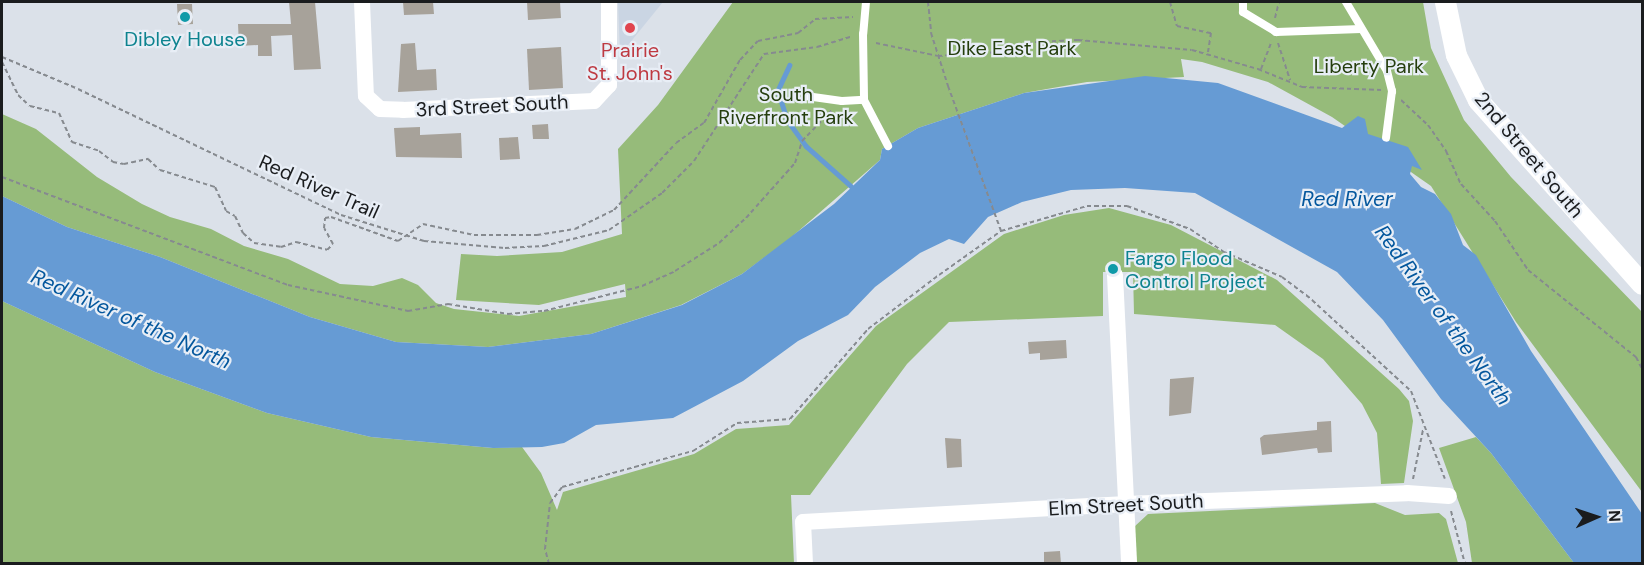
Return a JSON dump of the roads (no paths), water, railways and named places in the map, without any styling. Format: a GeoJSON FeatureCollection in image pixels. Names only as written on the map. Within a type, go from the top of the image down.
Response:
{"type":"FeatureCollection","features":[{"type":"Feature","properties":{"kind":"street","name":"3rd Street South"},"geometry":{"type":"LineString","coordinates":[[362,2],[366,96],[380,109],[403,110],[594,101],[609,85],[609,2]]}},
{"type":"Feature","properties":{"kind":"street","name":"2nd Street South"},"geometry":{"type":"LineString","coordinates":[[1445,2],[1456,55],[1478,100],[1642,284]]}},
{"type":"Feature","properties":{"kind":"street","name":"2nd Street South"},"geometry":{"type":"LineString","coordinates":[[1599,236],[1642,268]]}},
{"type":"Feature","properties":{"kind":"street"},"geometry":{"type":"LineString","coordinates":[[1115,275],[1129,564]]}},
{"type":"Feature","properties":{"kind":"street","name":"Elm Street South"},"geometry":{"type":"LineString","coordinates":[[805,564],[803,522],[1126,504],[1407,493],[1449,496]]}},
{"type":"Feature","properties":{"kind":"lane"},"geometry":{"type":"LineString","coordinates":[[866,2],[863,34],[864,100],[888,146]]}},
{"type":"Feature","properties":{"kind":"lane"},"geometry":{"type":"LineString","coordinates":[[1243,2],[1243,12],[1276,32],[1361,29]]}},
{"type":"Feature","properties":{"kind":"lane"},"geometry":{"type":"LineString","coordinates":[[1346,2],[1387,71],[1392,91],[1386,138]]}},
{"type":"Feature","properties":{"kind":"lane"},"geometry":{"type":"LineString","coordinates":[[806,96],[837,101],[864,100]]}},
{"type":"Feature","properties":{"kind":"water","name":"Red River"},"geometry":{"type":"Polygon","coordinates":[[[1145,76],[1218,83],[1342,128],[1358,116],[1365,119],[1368,134],[1408,147],[1422,170],[1412,166],[1410,174],[1421,187],[1435,194],[1451,214],[1463,245],[1476,255],[1531,351],[1642,514],[1642,563],[1574,563],[1491,453],[1441,399],[1383,320],[1337,272],[1195,193],[1125,188],[1071,190],[1022,202],[988,217],[964,244],[949,239],[920,253],[875,287],[848,315],[798,341],[743,381],[673,418],[596,425],[564,443],[542,447],[493,448],[371,437],[267,413],[155,372],[2,301],[2,196],[67,227],[160,257],[310,317],[396,342],[488,347],[591,334],[682,305],[742,274],[834,204],[880,160],[882,149],[918,128],[1024,93],[1145,76]]]}},
{"type":"Feature","properties":{"kind":"waterway"},"geometry":{"type":"LineString","coordinates":[[790,65],[778,91],[788,121],[806,146],[851,186]]}},
{"type":"Feature","properties":{"kind":"place","name":"Dibley House"},"geometry":{"type":"Point","coordinates":[185,17]}},
{"type":"Feature","properties":{"kind":"place","name":"Prairie St. John's"},"geometry":{"type":"Point","coordinates":[630,28]}},
{"type":"Feature","properties":{"kind":"place","name":"Fargo Flood Control Project"},"geometry":{"type":"Point","coordinates":[1113,269]}},
{"type":"Feature","properties":{"kind":"park label","name":"Dike East Park"},"geometry":{"type":"Point","coordinates":[1012,48]}},
{"type":"Feature","properties":{"kind":"park label","name":"Liberty Park"},"geometry":{"type":"Point","coordinates":[1369,66]}},
{"type":"Feature","properties":{"kind":"park label","name":"South Riverfront Park"},"geometry":{"type":"Point","coordinates":[786,106]}},
{"type":"Feature","properties":{"kind":"water label","name":"Red River of the North"},"geometry":{"type":"Point","coordinates":[1443,315]}},
{"type":"Feature","properties":{"kind":"water label","name":"Red River of the North"},"geometry":{"type":"Point","coordinates":[131,319]}}]}
